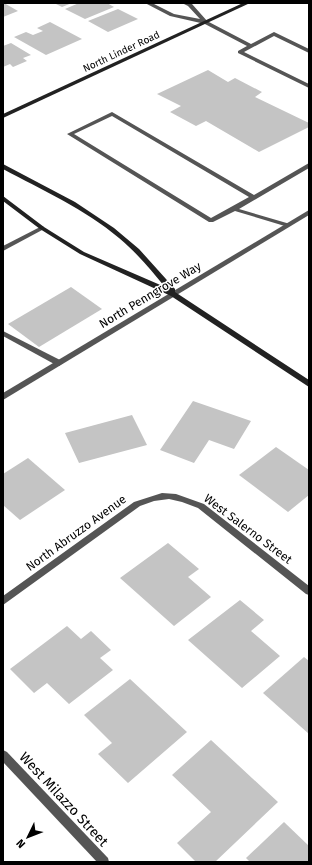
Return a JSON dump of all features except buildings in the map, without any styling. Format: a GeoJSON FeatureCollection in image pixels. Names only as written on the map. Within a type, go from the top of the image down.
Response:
{"type":"FeatureCollection","features":[{"type":"Feature","properties":{"kind":"street"},"geometry":{"type":"LineString","coordinates":[[148,3],[172,15],[205,22],[251,46]]}},
{"type":"Feature","properties":{"kind":"street"},"geometry":{"type":"LineString","coordinates":[[185,3],[190,5],[205,22]]}},
{"type":"Feature","properties":{"kind":"street","name":"North Linder Road"},"geometry":{"type":"LineString","coordinates":[[3,116],[247,3]]}},
{"type":"Feature","properties":{"kind":"street"},"geometry":{"type":"LineString","coordinates":[[309,51],[274,34],[240,52],[309,86]]}},
{"type":"Feature","properties":{"kind":"street"},"geometry":{"type":"LineString","coordinates":[[253,197],[112,114],[70,134],[211,221],[234,208],[309,165]]}},
{"type":"Feature","properties":{"kind":"street"},"geometry":{"type":"LineString","coordinates":[[3,166],[76,206],[113,230],[142,255],[174,294]]}},
{"type":"Feature","properties":{"kind":"street"},"geometry":{"type":"LineString","coordinates":[[3,198],[42,228],[82,253],[174,294],[309,384]]}},
{"type":"Feature","properties":{"kind":"street"},"geometry":{"type":"LineString","coordinates":[[234,208],[288,225]]}},
{"type":"Feature","properties":{"kind":"street","name":"North Penngrove Way"},"geometry":{"type":"LineString","coordinates":[[3,397],[309,212]]}},
{"type":"Feature","properties":{"kind":"street"},"geometry":{"type":"LineString","coordinates":[[3,249],[42,228]]}},
{"type":"Feature","properties":{"kind":"street"},"geometry":{"type":"LineString","coordinates":[[3,333],[59,363]]}},
{"type":"Feature","properties":{"kind":"street","name":"West Salerno Street"},"geometry":{"type":"LineString","coordinates":[[168,495],[183,498],[201,506],[309,591]]}},
{"type":"Feature","properties":{"kind":"street","name":"North Abruzzo Avenue"},"geometry":{"type":"LineString","coordinates":[[3,601],[137,504],[152,497],[168,495]]}},
{"type":"Feature","properties":{"kind":"street","name":"West Milazzo Street"},"geometry":{"type":"LineString","coordinates":[[3,755],[104,862]]}}]}
